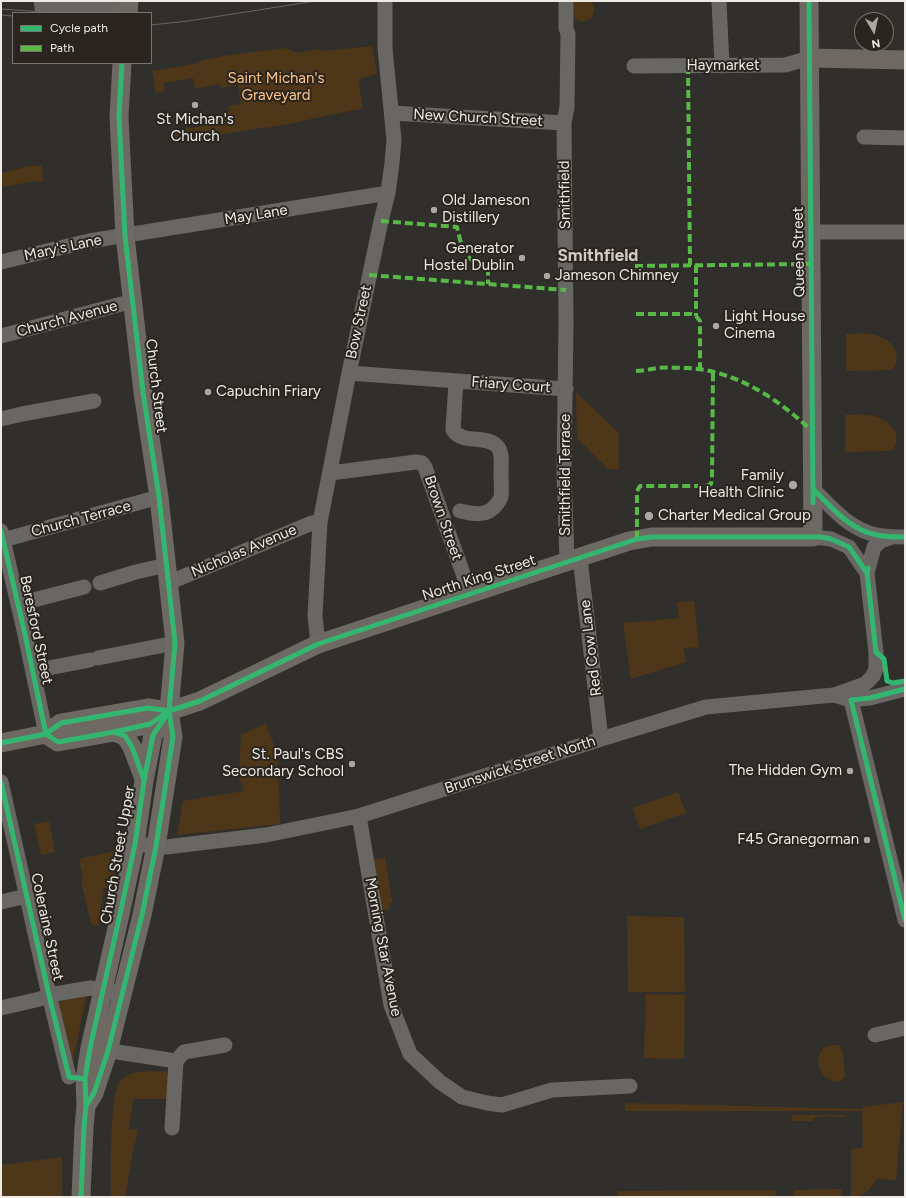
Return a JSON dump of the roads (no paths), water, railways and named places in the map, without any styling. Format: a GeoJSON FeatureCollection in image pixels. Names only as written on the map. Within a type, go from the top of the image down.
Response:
{"type":"FeatureCollection","features":[{"type":"Feature","properties":{"kind":"main road","name":"Queen Street"},"geometry":{"type":"LineString","coordinates":[[809,1],[813,537]]}},
{"type":"Feature","properties":{"kind":"main road"},"geometry":{"type":"LineString","coordinates":[[810,58],[905,60]]}},
{"type":"Feature","properties":{"kind":"main road","name":"Church Street"},"geometry":{"type":"LineString","coordinates":[[122,64],[119,117],[125,236],[143,392],[159,497],[175,643],[169,711]]}},
{"type":"Feature","properties":{"kind":"main road","name":"North King Street"},"geometry":{"type":"LineString","coordinates":[[46,734],[58,742],[150,724],[169,711],[200,701],[318,644],[629,541],[652,537],[813,537]]}},
{"type":"Feature","properties":{"kind":"main road","name":"North King Street"},"geometry":{"type":"LineString","coordinates":[[1,743],[46,734],[62,723],[148,708],[169,711]]}},
{"type":"Feature","properties":{"kind":"main road","name":"Church Street Upper"},"geometry":{"type":"LineString","coordinates":[[99,1049],[103,990],[135,844],[144,781],[153,735],[169,711]]}},
{"type":"Feature","properties":{"kind":"main road","name":"Church Street Upper"},"geometry":{"type":"LineString","coordinates":[[81,1197],[86,1106],[85,1079],[123,994],[142,915],[156,846],[173,737],[169,711]]}},
{"type":"Feature","properties":{"kind":"main road"},"geometry":{"type":"LineString","coordinates":[[114,732],[125,736],[132,747],[144,781]]}},
{"type":"Feature","properties":{"kind":"street"},"geometry":{"type":"LineString","coordinates":[[41,1],[42,8],[95,8],[128,5]]}},
{"type":"Feature","properties":{"kind":"street","name":"Bow Street"},"geometry":{"type":"LineString","coordinates":[[318,644],[315,616],[320,522],[349,373],[388,193],[394,140],[385,48],[385,1]]}},
{"type":"Feature","properties":{"kind":"street","name":"Smithfield"},"geometry":{"type":"LineString","coordinates":[[566,1],[566,28],[568,34],[567,107],[564,123],[566,389]]}},
{"type":"Feature","properties":{"kind":"street"},"geometry":{"type":"LineString","coordinates":[[719,1],[722,66]]}},
{"type":"Feature","properties":{"kind":"street","name":"Haymarket"},"geometry":{"type":"LineString","coordinates":[[634,66],[785,65],[810,58]]}},
{"type":"Feature","properties":{"kind":"street","name":"New Church Street"},"geometry":{"type":"LineString","coordinates":[[392,113],[564,123]]}},
{"type":"Feature","properties":{"kind":"street"},"geometry":{"type":"LineString","coordinates":[[864,137],[905,138]]}},
{"type":"Feature","properties":{"kind":"street","name":"May Lane"},"geometry":{"type":"LineString","coordinates":[[125,236],[388,193]]}},
{"type":"Feature","properties":{"kind":"street"},"geometry":{"type":"LineString","coordinates":[[811,232],[905,232]]}},
{"type":"Feature","properties":{"kind":"street","name":"Mary's Lane"},"geometry":{"type":"LineString","coordinates":[[1,262],[89,242],[125,236]]}},
{"type":"Feature","properties":{"kind":"street","name":"Church Avenue"},"geometry":{"type":"LineString","coordinates":[[1,336],[133,301]]}},
{"type":"Feature","properties":{"kind":"street","name":"Friary Court"},"geometry":{"type":"LineString","coordinates":[[349,373],[566,389]]}},
{"type":"Feature","properties":{"kind":"street"},"geometry":{"type":"LineString","coordinates":[[456,381],[453,430],[456,435],[463,438],[478,439],[490,442],[501,451],[500,499],[495,507],[490,512],[482,514],[471,514],[460,511]]}},
{"type":"Feature","properties":{"kind":"street","name":"Smithfield Terrace"},"geometry":{"type":"LineString","coordinates":[[566,389],[564,472],[573,560]]}},
{"type":"Feature","properties":{"kind":"street"},"geometry":{"type":"LineString","coordinates":[[1,419],[94,401]]}},
{"type":"Feature","properties":{"kind":"street","name":"Brown Street"},"geometry":{"type":"LineString","coordinates":[[330,473],[416,462],[422,463],[425,467],[470,593]]}},
{"type":"Feature","properties":{"kind":"street"},"geometry":{"type":"LineString","coordinates":[[812,489],[847,522],[860,530],[877,535],[898,537]]}},
{"type":"Feature","properties":{"kind":"street","name":"Church Terrace"},"geometry":{"type":"LineString","coordinates":[[2,535],[159,497]]}},
{"type":"Feature","properties":{"kind":"street","name":"Nicholas Avenue"},"geometry":{"type":"LineString","coordinates":[[100,583],[136,572],[167,574],[312,523],[320,522]]}},
{"type":"Feature","properties":{"kind":"street","name":"Beresford Street"},"geometry":{"type":"LineString","coordinates":[[2,535],[46,734]]}},
{"type":"Feature","properties":{"kind":"street"},"geometry":{"type":"LineString","coordinates":[[813,537],[831,539],[849,547],[867,573]]}},
{"type":"Feature","properties":{"kind":"street"},"geometry":{"type":"LineString","coordinates":[[834,695],[865,684],[873,676],[876,668],[876,652],[867,573],[874,547],[881,541],[898,537]]}},
{"type":"Feature","properties":{"kind":"street","name":"Red Cow Lane"},"geometry":{"type":"LineString","coordinates":[[573,560],[601,739]]}},
{"type":"Feature","properties":{"kind":"street"},"geometry":{"type":"LineString","coordinates":[[18,604],[84,587]]}},
{"type":"Feature","properties":{"kind":"street"},"geometry":{"type":"LineString","coordinates":[[33,671],[175,643]]}},
{"type":"Feature","properties":{"kind":"street","name":"Brunswick Street North"},"geometry":{"type":"LineString","coordinates":[[135,844],[166,847],[266,835],[359,816],[706,707],[834,695],[851,700],[870,698],[905,689]]}},
{"type":"Feature","properties":{"kind":"street"},"geometry":{"type":"LineString","coordinates":[[851,700],[905,920]]}},
{"type":"Feature","properties":{"kind":"street","name":"Coleraine Street"},"geometry":{"type":"LineString","coordinates":[[1,782],[28,896],[49,995],[69,1076]]}},
{"type":"Feature","properties":{"kind":"street","name":"Morning Star Avenue"},"geometry":{"type":"LineString","coordinates":[[359,816],[391,1005],[410,1054],[440,1082],[462,1097],[486,1103],[502,1105],[552,1090],[630,1086]]}},
{"type":"Feature","properties":{"kind":"street"},"geometry":{"type":"LineString","coordinates":[[1,902],[28,896]]}},
{"type":"Feature","properties":{"kind":"street"},"geometry":{"type":"LineString","coordinates":[[1,1008],[40,999],[49,995],[90,988],[123,994]]}},
{"type":"Feature","properties":{"kind":"street"},"geometry":{"type":"LineString","coordinates":[[875,1035],[905,1028]]}},
{"type":"Feature","properties":{"kind":"street"},"geometry":{"type":"LineString","coordinates":[[172,1128],[176,1062],[184,1052],[226,1045]]}},
{"type":"Feature","properties":{"kind":"street"},"geometry":{"type":"LineString","coordinates":[[99,1049],[176,1062]]}},
{"type":"Feature","properties":{"kind":"tram line"},"geometry":{"type":"LineString","coordinates":[[152,25],[188,21],[316,1]]}},
{"type":"Feature","properties":{"kind":"tram line"},"geometry":{"type":"LineString","coordinates":[[1,9],[43,12]]}},
{"type":"Feature","properties":{"kind":"tram line"},"geometry":{"type":"LineString","coordinates":[[1,15],[12,16]]}},
{"type":"Feature","properties":{"kind":"place","name":"St Michan's Church"},"geometry":{"type":"Point","coordinates":[195,105]}},
{"type":"Feature","properties":{"kind":"place","name":"Old Jameson Distillery"},"geometry":{"type":"Point","coordinates":[434,210]}},
{"type":"Feature","properties":{"kind":"place","name":"Generator Hostel Dublin"},"geometry":{"type":"Point","coordinates":[522,258]}},
{"type":"Feature","properties":{"kind":"place","name":"Jameson Chimney"},"geometry":{"type":"Point","coordinates":[547,276]}},
{"type":"Feature","properties":{"kind":"place","name":"Light House Cinema"},"geometry":{"type":"Point","coordinates":[716,326]}},
{"type":"Feature","properties":{"kind":"place","name":"Capuchin Friary"},"geometry":{"type":"Point","coordinates":[208,392]}},
{"type":"Feature","properties":{"kind":"place","name":"Family Health Clinic"},"geometry":{"type":"Point","coordinates":[793,485]}},
{"type":"Feature","properties":{"kind":"place","name":"Charter Medical Group"},"geometry":{"type":"Point","coordinates":[649,516]}},
{"type":"Feature","properties":{"kind":"place","name":"St. Paul's CBS Secondary School"},"geometry":{"type":"Point","coordinates":[352,764]}},
{"type":"Feature","properties":{"kind":"place","name":"The Hidden Gym"},"geometry":{"type":"Point","coordinates":[850,771]}},
{"type":"Feature","properties":{"kind":"place","name":"F45 Granegorman"},"geometry":{"type":"Point","coordinates":[867,840]}},
{"type":"Feature","properties":{"kind":"district","name":"Smithfield"},"geometry":{"type":"Point","coordinates":[598,256]}},
{"type":"Feature","properties":{"kind":"park label","name":"Saint Michan's Graveyard"},"geometry":{"type":"Point","coordinates":[276,88]}}]}
